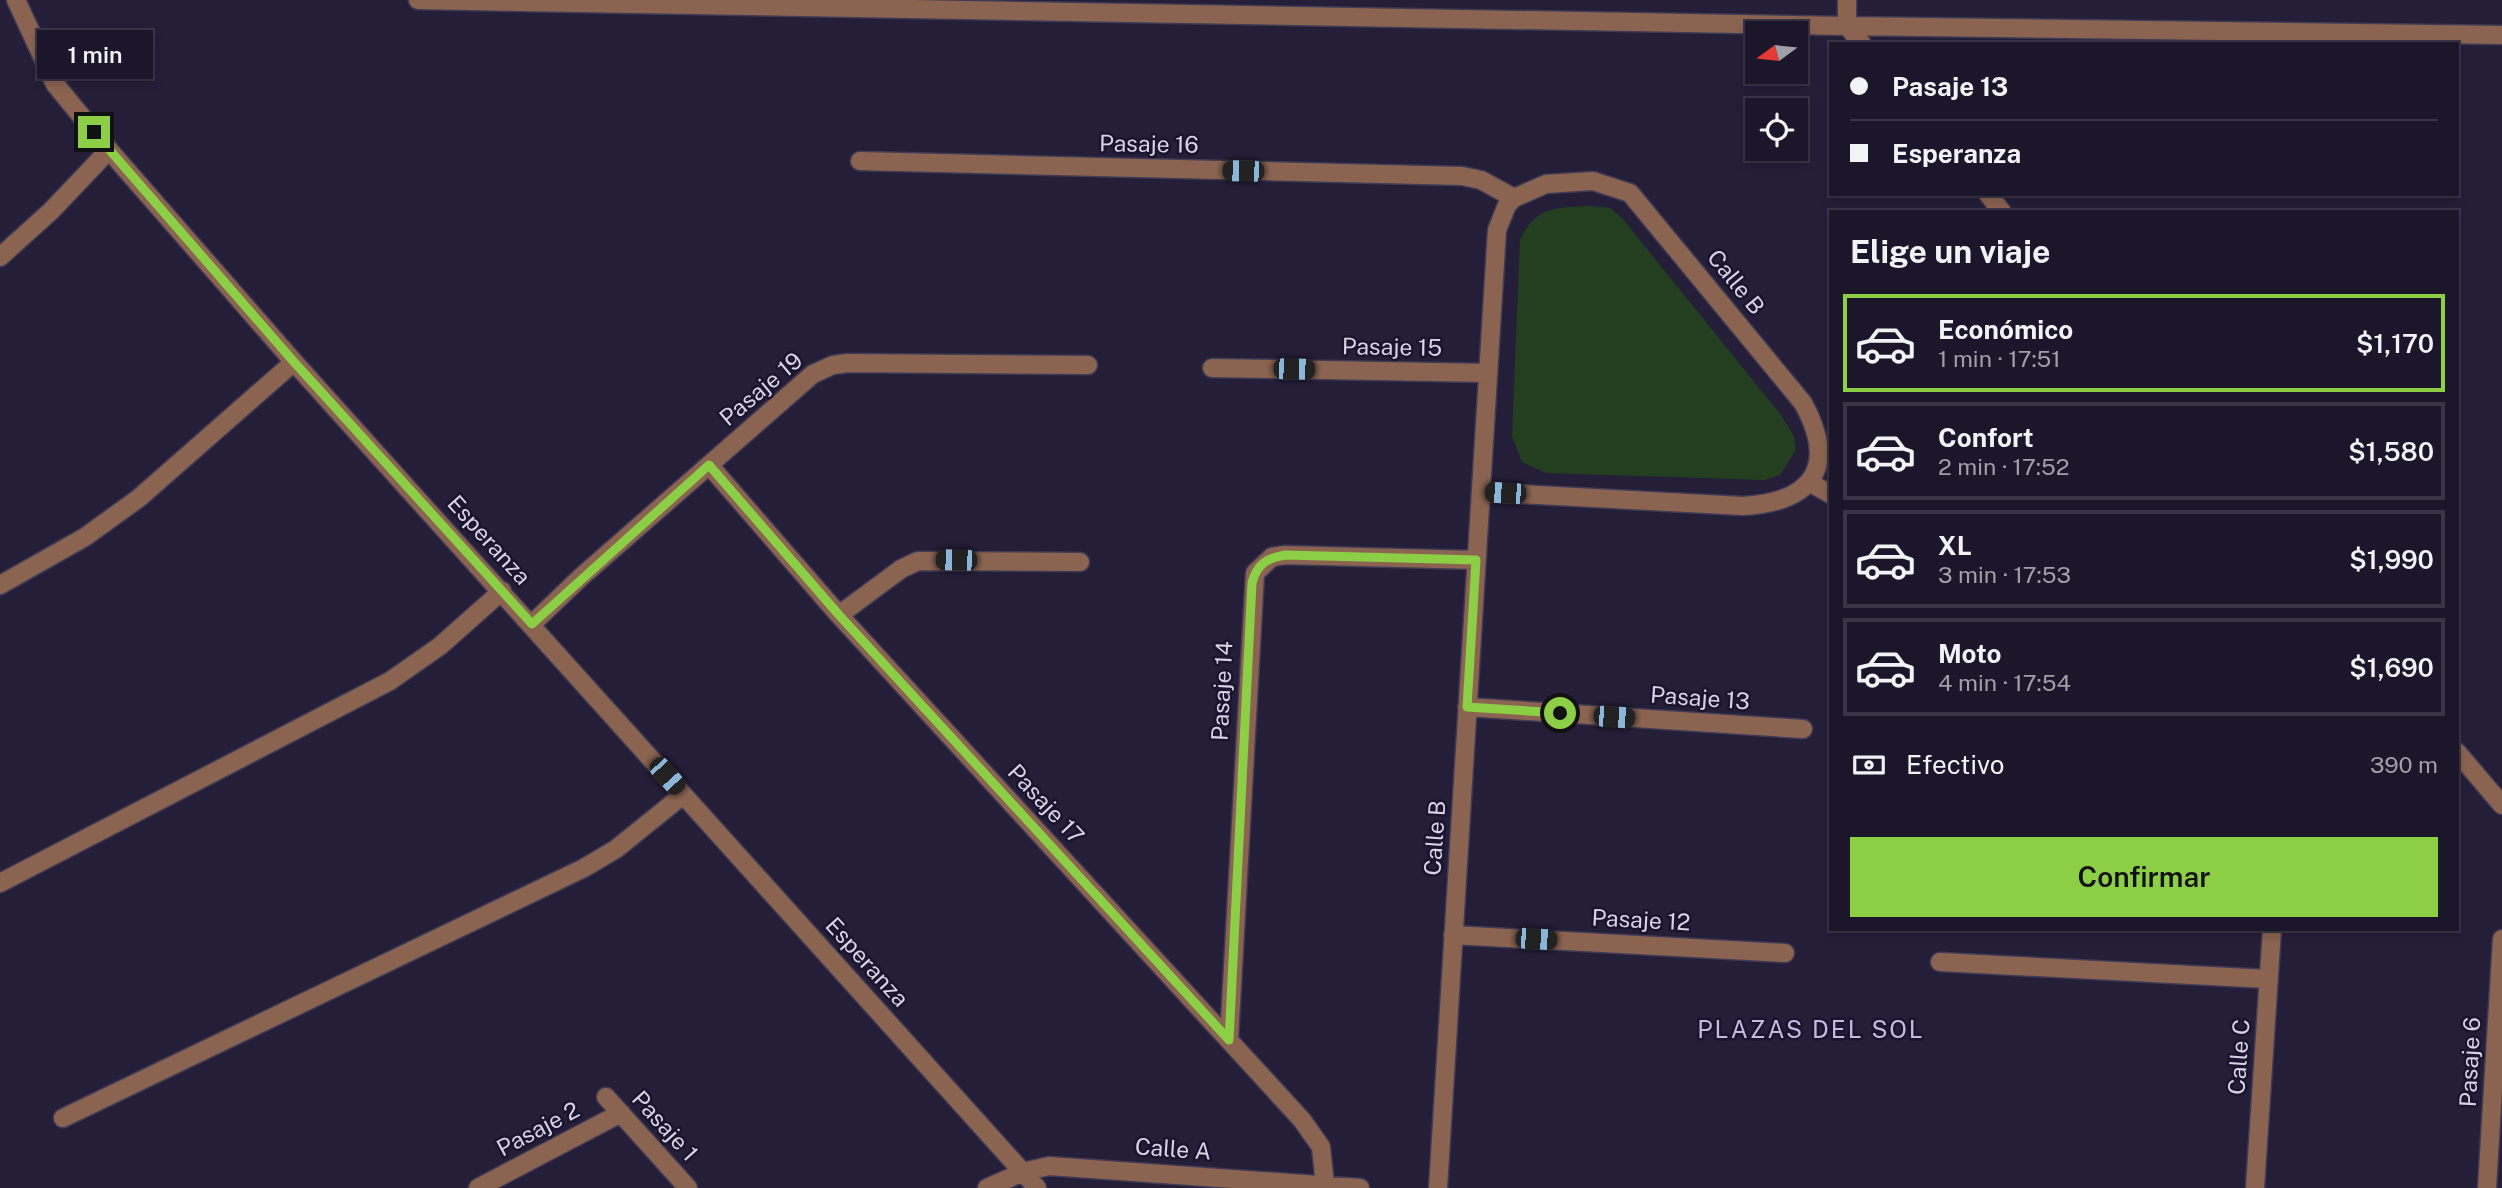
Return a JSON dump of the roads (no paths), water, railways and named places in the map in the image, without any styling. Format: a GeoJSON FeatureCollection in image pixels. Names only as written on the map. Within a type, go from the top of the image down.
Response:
{"type":"FeatureCollection","features":[{"type":"Feature","properties":{"kind":"street","name":"Esperanza"},"geometry":{"type":"LineString","coordinates":[[16,0],[55,84],[109,150],[294,362],[1037,1188]]}},
{"type":"Feature","properties":{"kind":"street"},"geometry":{"type":"LineString","coordinates":[[418,0],[1847,26],[2502,34]]}},
{"type":"Feature","properties":{"kind":"street"},"geometry":{"type":"LineString","coordinates":[[1846,0],[1847,26],[1860,42]]}},
{"type":"Feature","properties":{"kind":"street"},"geometry":{"type":"LineString","coordinates":[[0,257],[51,211],[109,150]]}},
{"type":"Feature","properties":{"kind":"street","name":"Pasaje 16"},"geometry":{"type":"LineString","coordinates":[[860,161],[1462,176],[1481,180],[1514,198]]}},
{"type":"Feature","properties":{"kind":"street","name":"Calle B"},"geometry":{"type":"LineString","coordinates":[[1438,1188],[1497,230],[1507,205],[1514,198],[1546,184],[1593,181],[1630,193],[1803,403],[1819,437],[1817,470],[1809,482]]}},
{"type":"Feature","properties":{"kind":"street"},"geometry":{"type":"LineString","coordinates":[[1990,196],[2000,210]]}},
{"type":"Feature","properties":{"kind":"street"},"geometry":{"type":"LineString","coordinates":[[0,585],[85,537],[139,498],[294,362]]}},
{"type":"Feature","properties":{"kind":"street","name":"Pasaje 19"},"geometry":{"type":"LineString","coordinates":[[532,624],[813,374],[833,365],[1088,365]]}},
{"type":"Feature","properties":{"kind":"street","name":"Pasaje 15"},"geometry":{"type":"LineString","coordinates":[[1212,368],[1488,373]]}},
{"type":"Feature","properties":{"kind":"street","name":"Pasaje 17"},"geometry":{"type":"LineString","coordinates":[[709,465],[839,615],[1302,1120],[1321,1147],[1325,1185]]}},
{"type":"Feature","properties":{"kind":"street"},"geometry":{"type":"LineString","coordinates":[[1481,492],[1743,506],[1782,500],[1809,482],[1829,493]]}},
{"type":"Feature","properties":{"kind":"street","name":"Pasaje 14"},"geometry":{"type":"LineString","coordinates":[[1229,1040],[1255,573],[1272,557],[1285,555],[1476,560]]}},
{"type":"Feature","properties":{"kind":"street"},"geometry":{"type":"LineString","coordinates":[[839,615],[901,569],[918,561],[1080,562]]}},
{"type":"Feature","properties":{"kind":"street"},"geometry":{"type":"LineString","coordinates":[[0,883],[390,681],[440,646],[502,591]]}},
{"type":"Feature","properties":{"kind":"street","name":"Pasaje 13"},"geometry":{"type":"LineString","coordinates":[[1467,707],[1803,729]]}},
{"type":"Feature","properties":{"kind":"street"},"geometry":{"type":"LineString","coordinates":[[2459,754],[2502,806]]}},
{"type":"Feature","properties":{"kind":"street"},"geometry":{"type":"LineString","coordinates":[[63,1118],[584,868],[616,849],[683,795]]}},
{"type":"Feature","properties":{"kind":"street","name":"Calle C"},"geometry":{"type":"LineString","coordinates":[[2255,1188],[2272,931]]}},
{"type":"Feature","properties":{"kind":"street","name":"Pasaje 12"},"geometry":{"type":"LineString","coordinates":[[1453,935],[1785,953]]}},
{"type":"Feature","properties":{"kind":"street","name":"Pasaje 6"},"geometry":{"type":"LineString","coordinates":[[2487,1188],[2502,939]]}},
{"type":"Feature","properties":{"kind":"street"},"geometry":{"type":"LineString","coordinates":[[1940,962],[2268,979]]}},
{"type":"Feature","properties":{"kind":"street","name":"Pasaje 1"},"geometry":{"type":"LineString","coordinates":[[606,1097],[688,1188]]}},
{"type":"Feature","properties":{"kind":"street","name":"Pasaje 2"},"geometry":{"type":"LineString","coordinates":[[478,1188],[621,1113]]}},
{"type":"Feature","properties":{"kind":"street","name":"Calle A"},"geometry":{"type":"LineString","coordinates":[[987,1188],[1023,1172],[1049,1166],[1360,1188]]}},
{"type":"Feature","properties":{"kind":"district","name":"PLAZAS DEL SOL"},"geometry":{"type":"Point","coordinates":[1811,1030]}}]}
